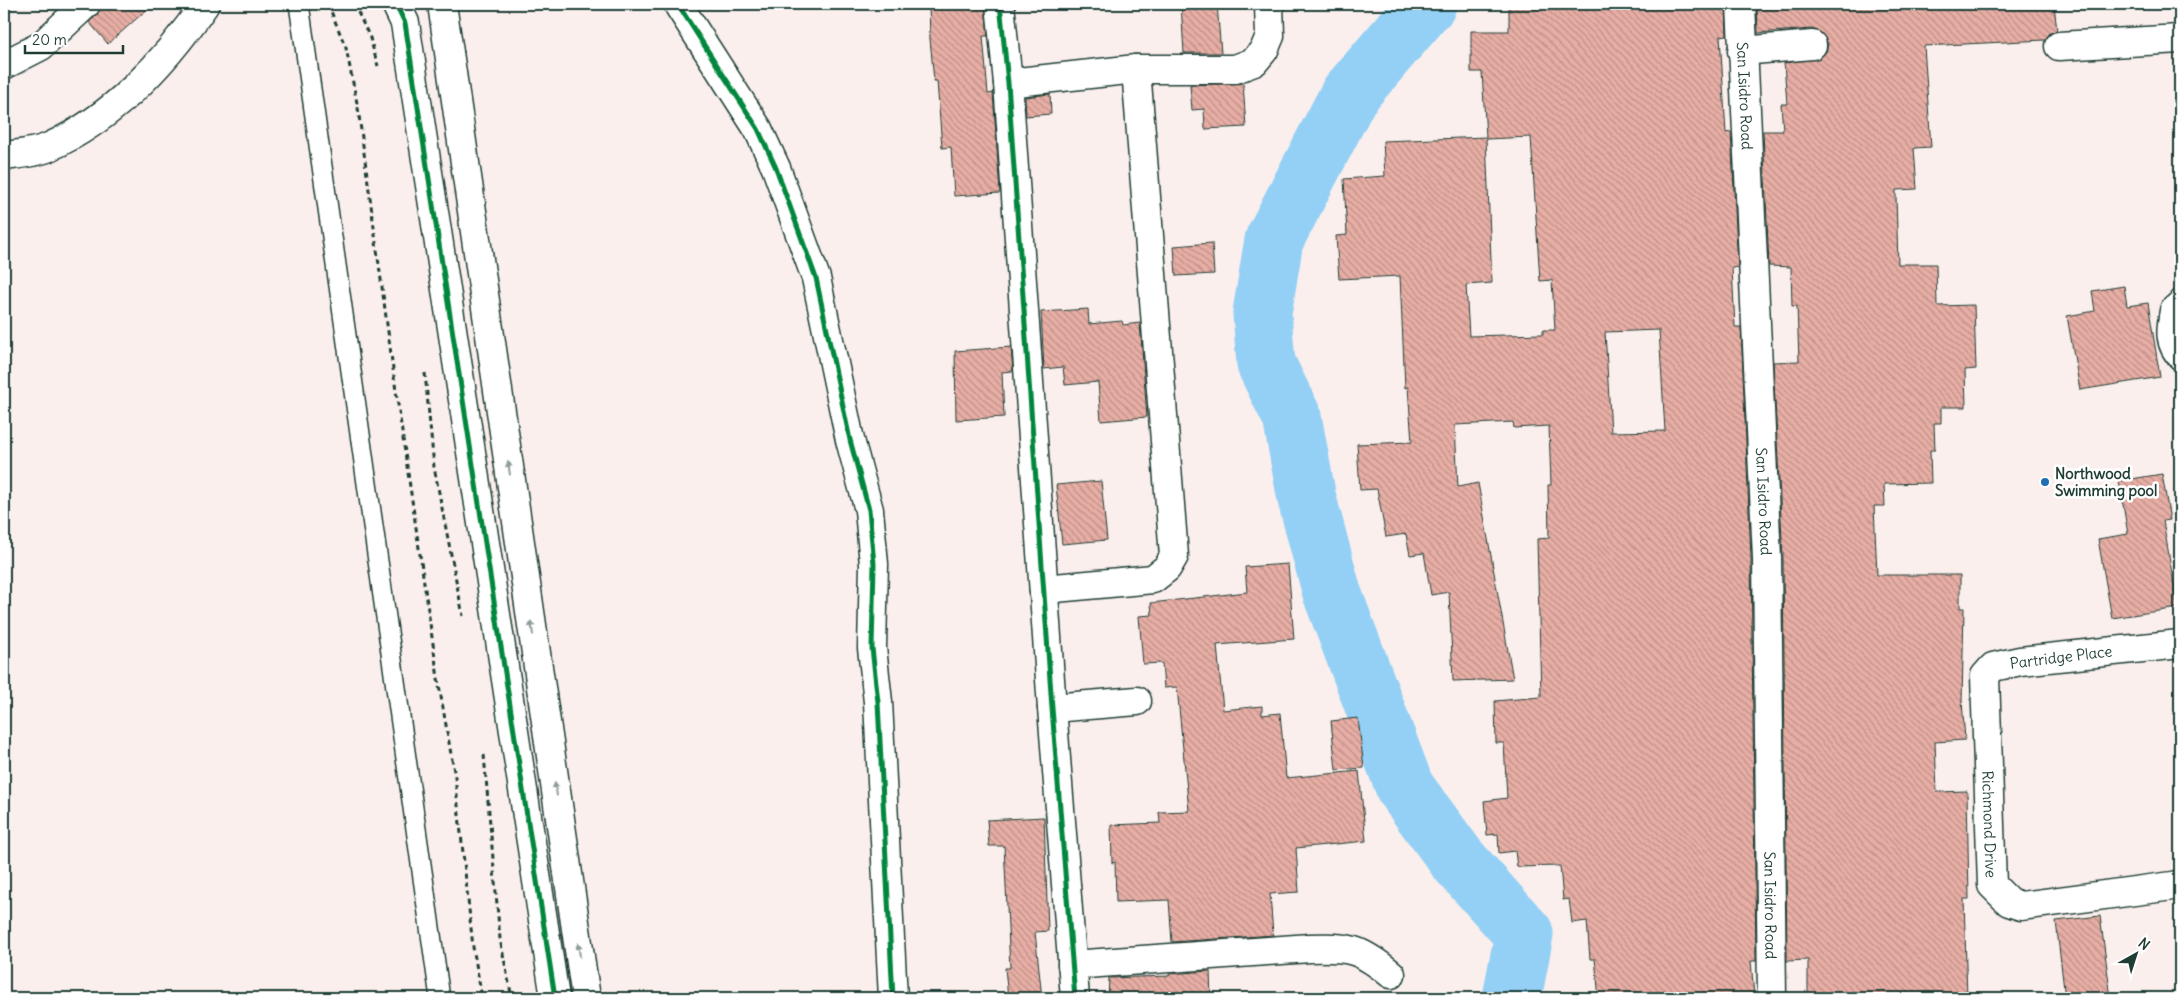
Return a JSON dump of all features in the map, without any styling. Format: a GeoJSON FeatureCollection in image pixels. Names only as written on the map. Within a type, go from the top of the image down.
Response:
{"type":"FeatureCollection","features":[{"type":"Feature","properties":{"kind":"street"},"geometry":{"type":"LineString","coordinates":[[4,65],[41,46],[86,4]]}},
{"type":"Feature","properties":{"kind":"street"},"geometry":{"type":"LineString","coordinates":[[4,156],[48,148],[118,102],[166,56],[205,4]]}},
{"type":"Feature","properties":{"kind":"street"},"geometry":{"type":"LineString","coordinates":[[396,4],[405,23],[555,998]]}},
{"type":"Feature","properties":{"kind":"street"},"geometry":{"type":"LineString","coordinates":[[442,4],[586,998]]}},
{"type":"Feature","properties":{"kind":"street"},"geometry":{"type":"LineString","coordinates":[[679,4],[758,129],[776,168],[816,278],[850,440],[869,510],[874,564],[872,648],[878,702],[893,998]]}},
{"type":"Feature","properties":{"kind":"street"},"geometry":{"type":"LineString","coordinates":[[1000,4],[1008,83],[1052,708],[1075,998]]}},
{"type":"Feature","properties":{"kind":"street"},"geometry":{"type":"LineString","coordinates":[[1008,83],[1136,69],[1235,69],[1254,62],[1264,50],[1270,36],[1268,4]]}},
{"type":"Feature","properties":{"kind":"street","name":"San Isidro Road"},"geometry":{"type":"LineString","coordinates":[[1741,4],[1767,558],[1772,998]]}},
{"type":"Feature","properties":{"kind":"street"},"geometry":{"type":"LineString","coordinates":[[2059,46],[2180,38]]}},
{"type":"Feature","properties":{"kind":"street"},"geometry":{"type":"LineString","coordinates":[[1742,52],[1812,45]]}},
{"type":"Feature","properties":{"kind":"street"},"geometry":{"type":"LineString","coordinates":[[1044,589],[1153,579],[1167,568],[1174,556],[1136,69]]}},
{"type":"Feature","properties":{"kind":"street","name":"Partridge Place"},"geometry":{"type":"LineString","coordinates":[[1986,715],[1985,676],[1993,667],[2020,661],[2180,644]]}},
{"type":"Feature","properties":{"kind":"street"},"geometry":{"type":"LineString","coordinates":[[1052,708],[1137,701]]}},
{"type":"Feature","properties":{"kind":"street","name":"Richmond Drive"},"geometry":{"type":"LineString","coordinates":[[1986,715],[1992,885],[2009,902],[2021,906],[2180,885]]}},
{"type":"Feature","properties":{"kind":"street"},"geometry":{"type":"LineString","coordinates":[[1072,965],[1310,948],[1344,948],[1364,954],[1391,974]]}},
{"type":"Feature","properties":{"kind":"lane"},"geometry":{"type":"LineString","coordinates":[[299,4],[440,998]]}},
{"type":"Feature","properties":{"kind":"lane"},"geometry":{"type":"LineString","coordinates":[[2180,299],[2170,308],[2166,342],[2174,356],[2180,361]]}},
{"type":"Feature","properties":{"kind":"path"},"geometry":{"type":"LineString","coordinates":[[328,4],[346,48],[358,108],[398,403],[439,684],[455,777],[473,947],[482,998]]}},
{"type":"Feature","properties":{"kind":"path"},"geometry":{"type":"LineString","coordinates":[[354,4],[370,38],[380,74]]}},
{"type":"Feature","properties":{"kind":"path"},"geometry":{"type":"LineString","coordinates":[[425,372],[434,467],[464,626]]}},
{"type":"Feature","properties":{"kind":"path"},"geometry":{"type":"LineString","coordinates":[[484,748],[500,938],[512,998]]}},
{"type":"Feature","properties":{"kind":"building"},"geometry":{"type":"Polygon","coordinates":[[[101,4],[153,4],[108,44],[89,22],[97,15],[101,4]]]}},
{"type":"Feature","properties":{"kind":"building"},"geometry":{"type":"Polygon","coordinates":[[[929,4],[985,4],[988,36],[983,36],[988,94],[993,93],[1000,193],[954,196],[951,147],[942,148],[937,81],[934,81],[930,39],[929,4]]]}},
{"type":"Feature","properties":{"kind":"building"},"geometry":{"type":"Polygon","coordinates":[[[1181,4],[1217,4],[1221,53],[1184,53],[1181,4]]]}},
{"type":"Feature","properties":{"kind":"building"},"geometry":{"type":"Polygon","coordinates":[[[1509,4],[1726,4],[1727,35],[1720,36],[1726,133],[1731,132],[1738,267],[1732,268],[1735,327],[1741,327],[1751,558],[1756,961],[1751,961],[1754,996],[1599,998],[1595,959],[1590,959],[1587,921],[1572,923],[1569,899],[1563,900],[1560,866],[1517,867],[1515,851],[1499,853],[1498,834],[1487,835],[1484,801],[1507,798],[1504,743],[1496,743],[1495,701],[1541,697],[1537,539],[1549,538],[1548,485],[1551,485],[1549,426],[1514,428],[1513,422],[1455,425],[1458,487],[1478,483],[1513,679],[1453,681],[1449,592],[1431,595],[1424,553],[1410,555],[1406,534],[1386,537],[1377,489],[1360,490],[1357,444],[1412,442],[1408,387],[1405,388],[1400,276],[1339,279],[1336,236],[1347,235],[1344,179],[1385,176],[1383,141],[1486,137],[1482,72],[1471,72],[1471,31],[1509,31],[1509,4]],[[1531,137],[1486,139],[1492,283],[1466,285],[1469,336],[1543,334],[1543,330],[1555,330],[1552,280],[1540,281],[1531,137]],[[1659,330],[1605,332],[1611,432],[1665,431],[1659,330]]]}},
{"type":"Feature","properties":{"kind":"building"},"geometry":{"type":"Polygon","coordinates":[[[1757,4],[1920,4],[1921,7],[1973,4],[2054,4],[2057,31],[2050,33],[2045,40],[1924,46],[1931,147],[1914,148],[1917,189],[1896,190],[1898,264],[1936,264],[1937,306],[1974,305],[1976,369],[1965,370],[1966,407],[1941,407],[1941,423],[1934,423],[1935,450],[1930,450],[1931,483],[1884,484],[1885,506],[1874,506],[1877,575],[1960,575],[1960,608],[1964,608],[1962,701],[1965,740],[1935,742],[1937,792],[1967,791],[1969,899],[1964,899],[1967,998],[1808,998],[1808,960],[1787,961],[1783,558],[1773,362],[1799,361],[1797,306],[1792,306],[1791,267],[1769,266],[1763,131],[1783,131],[1781,104],[1787,104],[1784,63],[1820,58],[1826,52],[1828,44],[1824,36],[1818,31],[1811,29],[1758,33],[1757,4]]]}},
{"type":"Feature","properties":{"kind":"building"},"geometry":{"type":"Polygon","coordinates":[[[1243,83],[1246,127],[1205,129],[1204,109],[1192,110],[1190,85],[1243,83]]]}},
{"type":"Feature","properties":{"kind":"building"},"geometry":{"type":"Polygon","coordinates":[[[1050,94],[1051,114],[1026,116],[1025,97],[1050,94]]]}},
{"type":"Feature","properties":{"kind":"building"},"geometry":{"type":"Polygon","coordinates":[[[1212,243],[1214,274],[1176,276],[1174,246],[1212,243]]]}},
{"type":"Feature","properties":{"kind":"building"},"geometry":{"type":"Polygon","coordinates":[[[2124,286],[2127,306],[2148,303],[2160,377],[2080,390],[2067,316],[2095,311],[2092,291],[2124,286]]]}},
{"type":"Feature","properties":{"kind":"building"},"geometry":{"type":"Polygon","coordinates":[[[1088,309],[1089,324],[1122,321],[1123,325],[1140,323],[1147,417],[1101,421],[1098,382],[1065,385],[1063,367],[1044,369],[1041,312],[1088,309]]]}},
{"type":"Feature","properties":{"kind":"building"},"geometry":{"type":"Polygon","coordinates":[[[1011,347],[1013,371],[1002,372],[1004,417],[956,420],[955,351],[1011,347]]]}},
{"type":"Feature","properties":{"kind":"building"},"geometry":{"type":"Polygon","coordinates":[[[2162,474],[2170,520],[2163,521],[2178,608],[2112,618],[2098,539],[2128,534],[2119,481],[2162,474]]]}},
{"type":"Feature","properties":{"kind":"building"},"geometry":{"type":"Polygon","coordinates":[[[1101,481],[1107,540],[1062,544],[1056,485],[1101,481]]]}},
{"type":"Feature","properties":{"kind":"building"},"geometry":{"type":"Polygon","coordinates":[[[1288,564],[1294,639],[1217,645],[1223,710],[1262,706],[1262,715],[1280,713],[1286,778],[1359,771],[1366,841],[1296,848],[1299,892],[1270,894],[1273,935],[1172,942],[1169,900],[1116,902],[1115,862],[1112,863],[1111,825],[1160,823],[1159,812],[1189,811],[1177,687],[1164,688],[1162,663],[1143,664],[1139,616],[1152,615],[1151,603],[1247,592],[1245,567],[1288,564]]]}},
{"type":"Feature","properties":{"kind":"building"},"geometry":{"type":"Polygon","coordinates":[[[1358,718],[1364,768],[1336,770],[1331,721],[1358,718]]]}},
{"type":"Feature","properties":{"kind":"building"},"geometry":{"type":"Polygon","coordinates":[[[1044,817],[1048,931],[1035,932],[1042,998],[1008,998],[1005,968],[1010,968],[1004,846],[989,846],[987,820],[1044,817]]]}},
{"type":"Feature","properties":{"kind":"building"},"geometry":{"type":"Polygon","coordinates":[[[2100,916],[2111,998],[2065,998],[2056,921],[2100,916]]]}},
{"type":"Feature","properties":{"kind":"building"},"geometry":{"type":"Polygon","coordinates":[[[1210,971],[1211,998],[1108,998],[1109,978],[1169,976],[1169,974],[1210,971]]]}},
{"type":"Feature","properties":{"kind":"waterway"},"geometry":{"type":"LineString","coordinates":[[1427,4],[1349,95],[1274,240],[1262,313],[1266,364],[1292,417],[1307,499],[1332,593],[1405,788],[1457,859],[1524,934],[1512,998]]}},
{"type":"Feature","properties":{"kind":"cycle path"},"geometry":{"type":"LineString","coordinates":[[396,4],[405,23],[555,998]]}},
{"type":"Feature","properties":{"kind":"cycle path"},"geometry":{"type":"LineString","coordinates":[[1000,4],[1008,83],[1052,708],[1075,998]]}},
{"type":"Feature","properties":{"kind":"cycle path"},"geometry":{"type":"LineString","coordinates":[[679,6],[758,129],[776,168],[816,278],[850,440],[869,510],[874,564],[872,648],[878,702],[893,998]]}},
{"type":"Feature","properties":{"kind":"place","name":"Northwood Swimming pool"},"geometry":{"type":"Point","coordinates":[2045,482]}}]}
